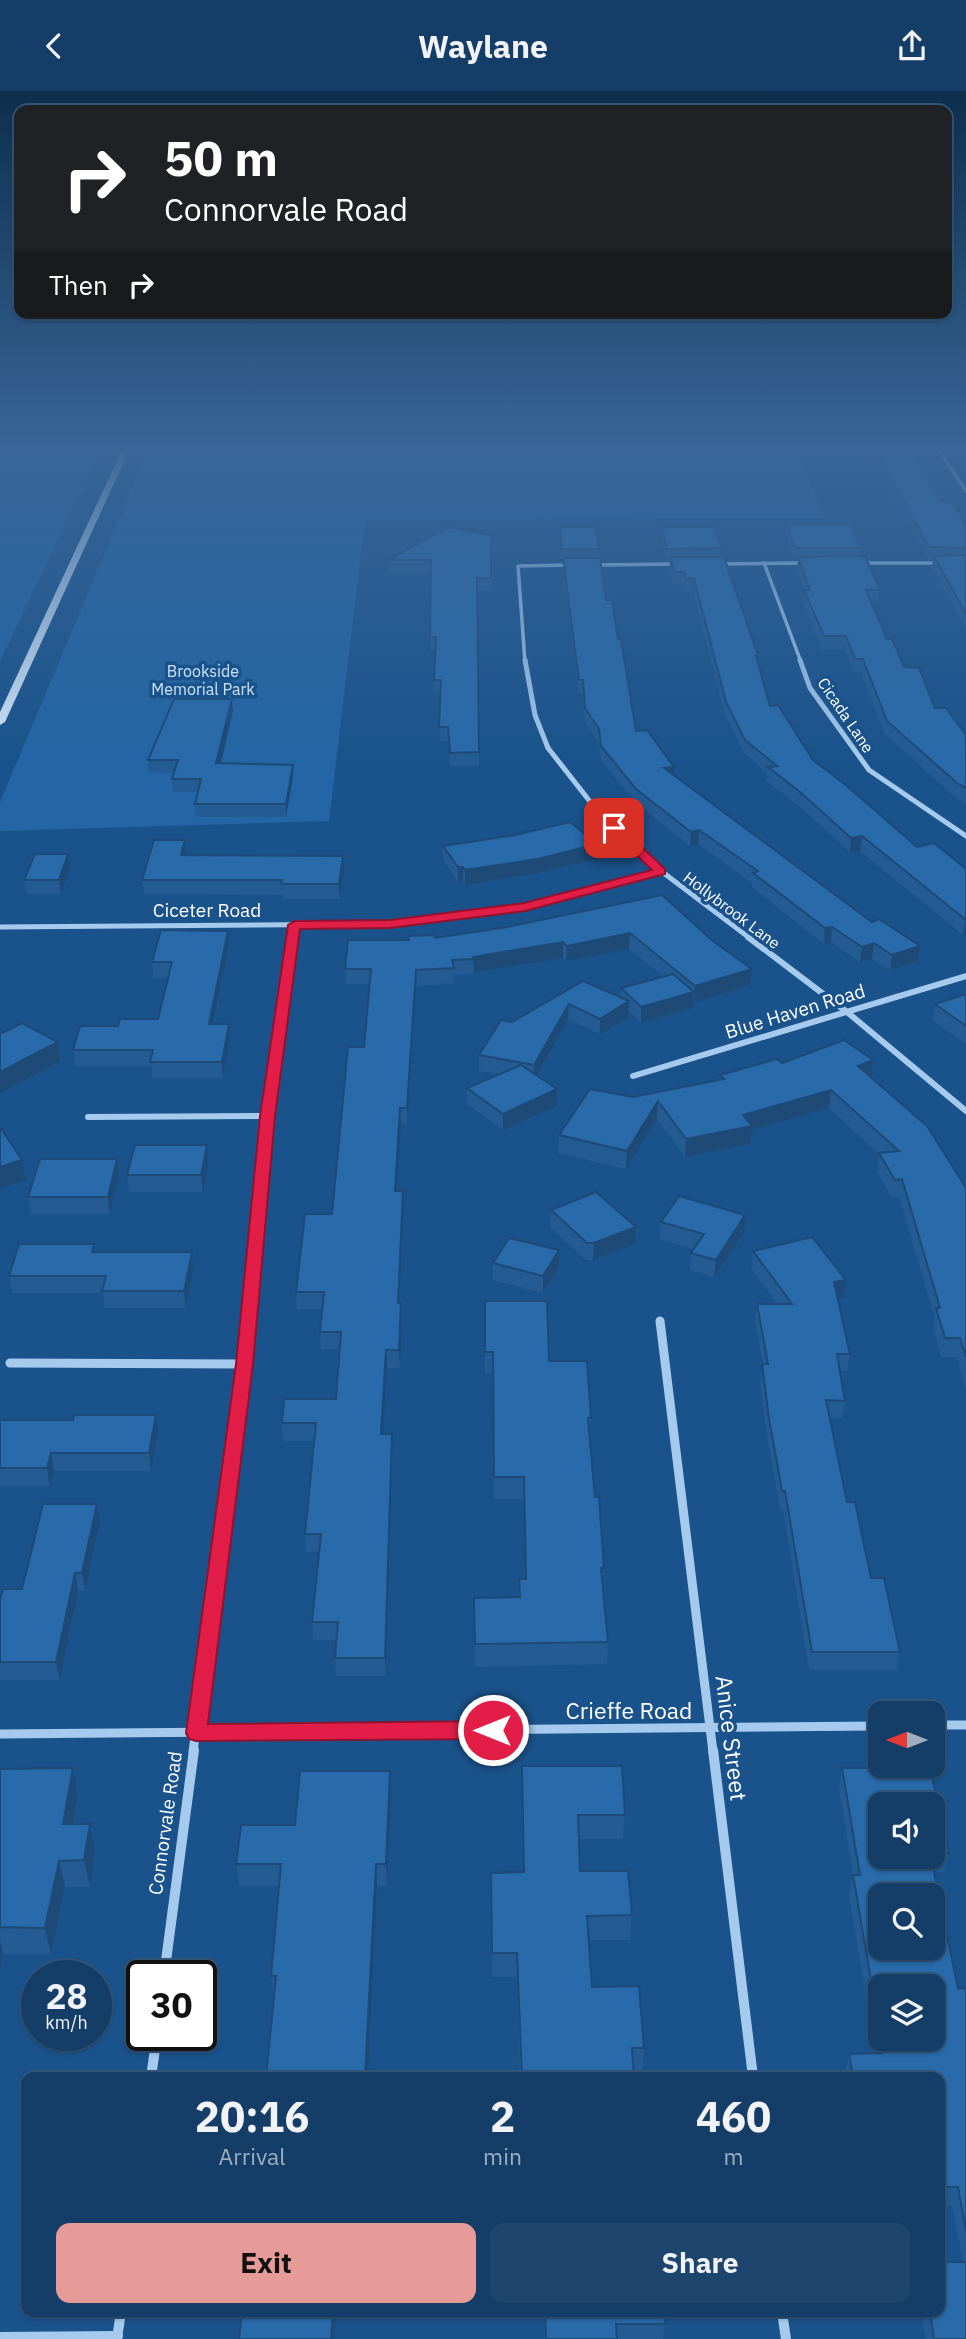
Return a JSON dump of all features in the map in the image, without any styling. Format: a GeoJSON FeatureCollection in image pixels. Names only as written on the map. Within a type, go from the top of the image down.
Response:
{"type":"FeatureCollection","features":[{"type":"Feature","properties":{"kind":"main road"},"geometry":{"type":"LineString","coordinates":[[0,722],[79,551]]}},
{"type":"Feature","properties":{"kind":"street","name":"Cicada Lane"},"geometry":{"type":"LineString","coordinates":[[764,563],[810,688],[869,770],[966,836]]}},
{"type":"Feature","properties":{"kind":"street"},"geometry":{"type":"LineString","coordinates":[[710,564],[805,563]]}},
{"type":"Feature","properties":{"kind":"street"},"geometry":{"type":"LineString","coordinates":[[845,563],[953,563]]}},
{"type":"Feature","properties":{"kind":"street"},"geometry":{"type":"LineString","coordinates":[[587,565],[682,564]]}},
{"type":"Feature","properties":{"kind":"street","name":"Hollybrook Lane"},"geometry":{"type":"LineString","coordinates":[[573,565],[518,566],[525,667],[535,715],[548,748],[599,813],[661,871],[847,1012],[966,1111]]}},
{"type":"Feature","properties":{"kind":"street","name":"Ciceter Road"},"geometry":{"type":"LineString","coordinates":[[0,927],[390,924],[525,907],[661,871]]}},
{"type":"Feature","properties":{"kind":"street","name":"Connorvale Road"},"geometry":{"type":"LineString","coordinates":[[166,1960],[244,1364],[268,1116],[295,925]]}},
{"type":"Feature","properties":{"kind":"street","name":"Blue Haven Road"},"geometry":{"type":"LineString","coordinates":[[633,1076],[966,976]]}},
{"type":"Feature","properties":{"kind":"street"},"geometry":{"type":"LineString","coordinates":[[88,1117],[268,1116]]}},
{"type":"Feature","properties":{"kind":"street","name":"Anice Street"},"geometry":{"type":"LineString","coordinates":[[660,1321],[752,2072]]}},
{"type":"Feature","properties":{"kind":"street"},"geometry":{"type":"LineString","coordinates":[[10,1363],[244,1364]]}},
{"type":"Feature","properties":{"kind":"street"},"geometry":{"type":"LineString","coordinates":[[945,1725],[966,1725]]}},
{"type":"Feature","properties":{"kind":"street","name":"Crieffe Road"},"geometry":{"type":"LineString","coordinates":[[0,1734],[868,1726]]}},
{"type":"Feature","properties":{"kind":"street"},"geometry":{"type":"LineString","coordinates":[[152,2072],[155,2051]]}},
{"type":"Feature","properties":{"kind":"street"},"geometry":{"type":"LineString","coordinates":[[0,2337],[118,2337],[120,2317]]}},
{"type":"Feature","properties":{"kind":"street"},"geometry":{"type":"LineString","coordinates":[[783,2317],[786,2339]]}},
{"type":"Feature","properties":{"kind":"green space"},"geometry":{"type":"Polygon","coordinates":[[[0,551],[53,551],[0,661],[0,551]]]}},
{"type":"Feature","properties":{"kind":"green space","name":"Brookside Memorial Park"},"geometry":{"type":"Polygon","coordinates":[[[106,551],[361,551],[329,821],[0,831],[0,802],[106,551]]]}},
{"type":"Feature","properties":{"kind":"building"},"geometry":{"type":"Polygon","coordinates":[[[405,551],[491,551],[491,578],[477,578],[479,752],[450,753],[448,727],[439,727],[441,680],[434,680],[436,637],[430,637],[431,560],[389,560],[405,551]]]}},
{"type":"Feature","properties":{"kind":"building"},"geometry":{"type":"Polygon","coordinates":[[[966,555],[966,614],[934,556],[966,555]]]}},
{"type":"Feature","properties":{"kind":"building"},"geometry":{"type":"Polygon","coordinates":[[[865,556],[880,590],[866,590],[887,639],[892,639],[904,667],[919,668],[935,708],[946,708],[966,735],[966,788],[887,721],[863,659],[855,659],[846,636],[824,636],[804,590],[810,590],[798,557],[865,556]]]}},
{"type":"Feature","properties":{"kind":"building"},"geometry":{"type":"Polygon","coordinates":[[[670,557],[724,557],[758,656],[770,706],[778,705],[813,760],[917,847],[934,843],[966,869],[966,920],[862,836],[851,838],[768,767],[777,766],[745,740],[726,702],[694,578],[686,579],[684,572],[674,572],[670,557]]]}},
{"type":"Feature","properties":{"kind":"building"},"geometry":{"type":"Polygon","coordinates":[[[563,558],[600,558],[606,600],[612,600],[618,639],[621,639],[636,731],[647,730],[674,767],[664,768],[872,922],[879,919],[920,946],[892,955],[874,943],[862,947],[832,927],[825,928],[753,873],[758,871],[699,830],[691,832],[636,789],[601,746],[599,729],[585,708],[563,558]]]}},
{"type":"Feature","properties":{"kind":"building"},"geometry":{"type":"Polygon","coordinates":[[[174,699],[232,699],[216,763],[293,765],[286,804],[195,804],[201,779],[172,779],[178,760],[148,760],[174,699]]]}},
{"type":"Feature","properties":{"kind":"building"},"geometry":{"type":"Polygon","coordinates":[[[570,822],[597,844],[538,859],[465,870],[458,867],[443,846],[515,835],[570,822]]]}},
{"type":"Feature","properties":{"kind":"building"},"geometry":{"type":"Polygon","coordinates":[[[154,840],[185,840],[181,855],[343,856],[339,884],[281,884],[282,880],[142,880],[154,840]]]}},
{"type":"Feature","properties":{"kind":"building"},"geometry":{"type":"Polygon","coordinates":[[[35,854],[68,854],[59,880],[24,880],[35,854]]]}},
{"type":"Feature","properties":{"kind":"building"},"geometry":{"type":"Polygon","coordinates":[[[662,895],[714,942],[752,969],[695,986],[630,933],[567,946],[563,942],[473,957],[474,959],[452,960],[454,968],[416,970],[407,1108],[400,1108],[395,1191],[403,1191],[398,1303],[401,1303],[399,1350],[386,1350],[381,1434],[392,1434],[385,1658],[335,1658],[338,1622],[312,1622],[321,1534],[305,1534],[316,1423],[282,1423],[284,1399],[336,1399],[341,1332],[320,1332],[324,1292],[296,1292],[305,1214],[332,1214],[348,1047],[364,1047],[371,969],[345,969],[348,940],[409,940],[408,936],[434,935],[435,938],[507,927],[662,895]]]}},
{"type":"Feature","properties":{"kind":"building"},"geometry":{"type":"Polygon","coordinates":[[[161,930],[228,931],[209,1024],[229,1024],[222,1062],[150,1062],[153,1050],[73,1050],[80,1026],[118,1026],[120,1019],[158,1019],[172,962],[152,962],[161,930]]]}},
{"type":"Feature","properties":{"kind":"building"},"geometry":{"type":"Polygon","coordinates":[[[673,974],[694,992],[641,1007],[621,988],[673,974]]]}},
{"type":"Feature","properties":{"kind":"building"},"geometry":{"type":"Polygon","coordinates":[[[583,981],[629,1001],[600,1019],[569,1004],[534,1065],[479,1055],[501,1020],[512,1022],[583,981]]]}},
{"type":"Feature","properties":{"kind":"building"},"geometry":{"type":"Polygon","coordinates":[[[966,994],[966,1026],[935,1004],[966,994]]]}},
{"type":"Feature","properties":{"kind":"building"},"geometry":{"type":"Polygon","coordinates":[[[22,1023],[58,1042],[0,1072],[0,1034],[22,1023]]]}},
{"type":"Feature","properties":{"kind":"building"},"geometry":{"type":"Polygon","coordinates":[[[844,1040],[873,1060],[858,1066],[927,1126],[966,1188],[966,1357],[960,1338],[945,1338],[936,1308],[940,1308],[902,1179],[895,1180],[879,1153],[899,1151],[831,1090],[743,1115],[752,1126],[686,1139],[658,1101],[627,1151],[559,1135],[590,1089],[633,1097],[724,1079],[720,1075],[777,1059],[782,1063],[844,1040]]]}},
{"type":"Feature","properties":{"kind":"building"},"geometry":{"type":"Polygon","coordinates":[[[521,1065],[557,1089],[503,1114],[467,1088],[521,1065]]]}},
{"type":"Feature","properties":{"kind":"building"},"geometry":{"type":"Polygon","coordinates":[[[0,1127],[22,1160],[0,1167],[0,1127]]]}},
{"type":"Feature","properties":{"kind":"building"},"geometry":{"type":"Polygon","coordinates":[[[135,1145],[207,1145],[201,1175],[127,1175],[135,1145]]]}},
{"type":"Feature","properties":{"kind":"building"},"geometry":{"type":"Polygon","coordinates":[[[40,1159],[117,1159],[108,1197],[28,1197],[40,1159]]]}},
{"type":"Feature","properties":{"kind":"building"},"geometry":{"type":"Polygon","coordinates":[[[596,1192],[636,1227],[594,1243],[587,1243],[551,1210],[596,1192]]]}},
{"type":"Feature","properties":{"kind":"building"},"geometry":{"type":"Polygon","coordinates":[[[679,1196],[745,1215],[716,1260],[691,1253],[704,1234],[661,1222],[679,1196]]]}},
{"type":"Feature","properties":{"kind":"building"},"geometry":{"type":"Polygon","coordinates":[[[812,1237],[846,1280],[834,1282],[850,1354],[837,1354],[845,1401],[826,1400],[847,1502],[855,1502],[871,1578],[884,1578],[900,1652],[812,1652],[785,1491],[782,1491],[769,1419],[762,1364],[768,1364],[757,1304],[792,1304],[753,1251],[812,1237]]]}},
{"type":"Feature","properties":{"kind":"building"},"geometry":{"type":"Polygon","coordinates":[[[509,1238],[559,1250],[543,1276],[493,1263],[509,1238]]]}},
{"type":"Feature","properties":{"kind":"building"},"geometry":{"type":"Polygon","coordinates":[[[19,1244],[94,1244],[92,1252],[192,1252],[184,1291],[102,1291],[106,1276],[9,1276],[19,1244]]]}},
{"type":"Feature","properties":{"kind":"building"},"geometry":{"type":"Polygon","coordinates":[[[485,1301],[547,1301],[549,1361],[587,1361],[591,1418],[588,1418],[595,1497],[599,1497],[604,1568],[601,1568],[608,1642],[475,1644],[474,1598],[520,1597],[519,1579],[526,1579],[524,1477],[494,1477],[493,1352],[485,1352],[485,1301]]]}},
{"type":"Feature","properties":{"kind":"building"},"geometry":{"type":"Polygon","coordinates":[[[74,1415],[156,1415],[149,1453],[51,1453],[47,1468],[0,1468],[0,1420],[73,1420],[74,1415]]]}},
{"type":"Feature","properties":{"kind":"building"},"geometry":{"type":"Polygon","coordinates":[[[43,1504],[97,1504],[82,1573],[75,1573],[56,1662],[0,1662],[0,1600],[3,1589],[22,1589],[43,1504]]]}},
{"type":"Feature","properties":{"kind":"building"},"geometry":{"type":"Polygon","coordinates":[[[522,1766],[622,1766],[625,1815],[578,1815],[580,1871],[628,1871],[632,1915],[587,1916],[592,1987],[639,1986],[644,2048],[632,2048],[634,2072],[522,2072],[517,1953],[492,1953],[491,1873],[524,1872],[522,1766]]]}},
{"type":"Feature","properties":{"kind":"building"},"geometry":{"type":"Polygon","coordinates":[[[73,1768],[63,1824],[90,1824],[84,1860],[59,1861],[45,1928],[0,1927],[0,1769],[73,1768]]]}},
{"type":"Feature","properties":{"kind":"building"},"geometry":{"type":"Polygon","coordinates":[[[842,1768],[868,1768],[868,1778],[932,1778],[935,1792],[868,1792],[868,1869],[933,1869],[936,1883],[868,1883],[868,1960],[945,1960],[945,1925],[958,1989],[965,1988],[966,1991],[966,2231],[958,2187],[945,2187],[945,2072],[852,2072],[849,2054],[945,2051],[945,1974],[870,1974],[853,1875],[860,1875],[842,1768]]]}},
{"type":"Feature","properties":{"kind":"building"},"geometry":{"type":"Polygon","coordinates":[[[300,1771],[390,1771],[386,1864],[376,1864],[365,2072],[266,2072],[276,1976],[271,1976],[281,1864],[236,1864],[241,1825],[295,1825],[300,1771]]]}},
{"type":"Feature","properties":{"kind":"building"},"geometry":{"type":"Polygon","coordinates":[[[945,1835],[949,1853],[945,1853],[945,1835]]]}},
{"type":"Feature","properties":{"kind":"building"},"geometry":{"type":"Polygon","coordinates":[[[945,2262],[966,2262],[966,2339],[934,2339],[931,2317],[945,2317],[945,2262]]]}},
{"type":"Feature","properties":{"kind":"building"},"geometry":{"type":"Polygon","coordinates":[[[241,2317],[333,2317],[331,2339],[239,2339],[241,2317]]]}},
{"type":"Feature","properties":{"kind":"building"},"geometry":{"type":"Polygon","coordinates":[[[545,2317],[664,2317],[665,2324],[616,2324],[617,2339],[546,2339],[545,2317]]]}},
{"type":"Feature","properties":{"kind":"route"},"geometry":{"type":"LineString","coordinates":[[493,1730],[196,1733],[244,1364],[268,1116],[295,925],[390,924],[525,907],[661,871],[614,828]]}}]}
